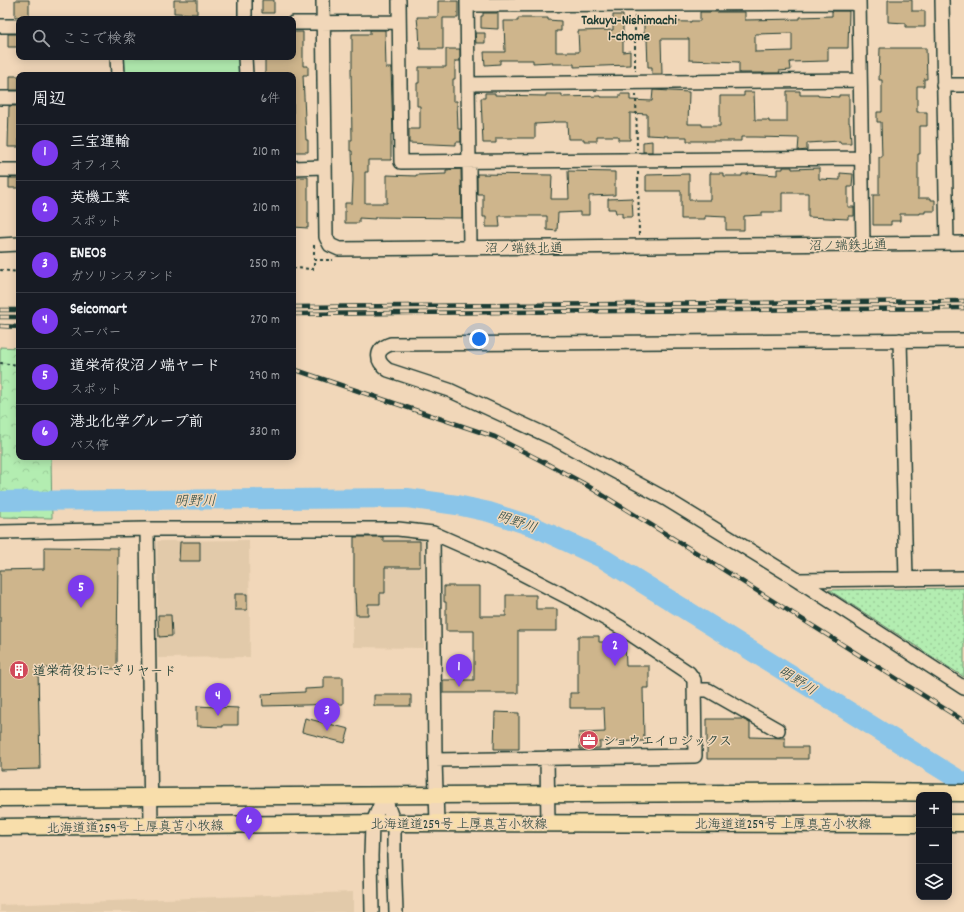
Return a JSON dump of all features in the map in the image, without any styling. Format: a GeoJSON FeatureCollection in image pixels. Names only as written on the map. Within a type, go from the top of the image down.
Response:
{"type":"FeatureCollection","features":[{"type":"Feature","properties":{"kind":"main road"},"geometry":{"type":"LineString","coordinates":[[0,798],[864,792],[964,793]]}},
{"type":"Feature","properties":{"kind":"main road","name":"北海道道259号 上厚真苫小牧線"},"geometry":{"type":"LineString","coordinates":[[0,827],[394,823],[916,824]]}},
{"type":"Feature","properties":{"kind":"main road"},"geometry":{"type":"LineString","coordinates":[[952,824],[964,823]]}},
{"type":"Feature","properties":{"kind":"street"},"geometry":{"type":"LineString","coordinates":[[245,0],[245,16]]}},
{"type":"Feature","properties":{"kind":"street","name":"沼ノ端鉄北通"},"geometry":{"type":"LineString","coordinates":[[323,0],[326,237],[330,245],[339,249],[964,243]]}},
{"type":"Feature","properties":{"kind":"street"},"geometry":{"type":"LineString","coordinates":[[399,0],[401,162],[861,158]]}},
{"type":"Feature","properties":{"kind":"street"},"geometry":{"type":"LineString","coordinates":[[942,0],[947,243]]}},
{"type":"Feature","properties":{"kind":"street"},"geometry":{"type":"LineString","coordinates":[[470,247],[467,3],[859,1],[862,244]]}},
{"type":"Feature","properties":{"kind":"street"},"geometry":{"type":"LineString","coordinates":[[296,23],[399,22]]}},
{"type":"Feature","properties":{"kind":"street"},"geometry":{"type":"LineString","coordinates":[[0,26],[16,26]]}},
{"type":"Feature","properties":{"kind":"street"},"geometry":{"type":"LineString","coordinates":[[117,60],[118,72]]}},
{"type":"Feature","properties":{"kind":"street"},"geometry":{"type":"LineString","coordinates":[[245,60],[246,72]]}},
{"type":"Feature","properties":{"kind":"street"},"geometry":{"type":"LineString","coordinates":[[468,84],[860,80]]}},
{"type":"Feature","properties":{"kind":"street"},"geometry":{"type":"LineString","coordinates":[[943,85],[964,85]]}},
{"type":"Feature","properties":{"kind":"street"},"geometry":{"type":"LineString","coordinates":[[0,98],[16,98]]}},
{"type":"Feature","properties":{"kind":"street"},"geometry":{"type":"LineString","coordinates":[[296,168],[324,167]]}},
{"type":"Feature","properties":{"kind":"street"},"geometry":{"type":"LineString","coordinates":[[0,170],[16,170]]}},
{"type":"Feature","properties":{"kind":"street"},"geometry":{"type":"LineString","coordinates":[[0,245],[16,244]]}},
{"type":"Feature","properties":{"kind":"street"},"geometry":{"type":"LineString","coordinates":[[900,340],[906,579]]}},
{"type":"Feature","properties":{"kind":"street"},"geometry":{"type":"LineString","coordinates":[[964,340],[391,344],[384,346],[378,355],[379,361],[388,370],[448,390],[555,439],[666,499],[798,580],[964,688]]}},
{"type":"Feature","properties":{"kind":"street"},"geometry":{"type":"LineString","coordinates":[[0,532],[147,529],[398,529],[432,533],[499,562],[573,600],[620,627],[689,673],[694,680],[695,756],[435,760]]}},
{"type":"Feature","properties":{"kind":"street"},"geometry":{"type":"LineString","coordinates":[[147,529],[151,825]]}},
{"type":"Feature","properties":{"kind":"street"},"geometry":{"type":"LineString","coordinates":[[432,533],[437,823]]}},
{"type":"Feature","properties":{"kind":"street"},"geometry":{"type":"LineString","coordinates":[[798,580],[964,578]]}},
{"type":"Feature","properties":{"kind":"street"},"geometry":{"type":"LineString","coordinates":[[694,690],[708,690],[778,730]]}},
{"type":"Feature","properties":{"kind":"street"},"geometry":{"type":"LineString","coordinates":[[547,758],[548,823]]}},
{"type":"Feature","properties":{"kind":"street"},"geometry":{"type":"LineString","coordinates":[[384,796],[394,823],[396,912]]}},
{"type":"Feature","properties":{"kind":"street"},"geometry":{"type":"LineString","coordinates":[[372,912],[372,824],[384,796]]}},
{"type":"Feature","properties":{"kind":"path"},"geometry":{"type":"LineString","coordinates":[[296,268],[314,269],[314,237]]}},
{"type":"Feature","properties":{"kind":"path"},"geometry":{"type":"LineString","coordinates":[[0,270],[16,272]]}},
{"type":"Feature","properties":{"kind":"path"},"geometry":{"type":"LineString","coordinates":[[0,363],[16,365]]}},
{"type":"Feature","properties":{"kind":"shaded area"},"geometry":{"type":"Polygon","coordinates":[[[353,537],[415,537],[424,541],[424,648],[353,647],[353,537]]]}},
{"type":"Feature","properties":{"kind":"shaded area"},"geometry":{"type":"Polygon","coordinates":[[[249,540],[250,657],[158,658],[157,541],[249,540]]]}},
{"type":"Feature","properties":{"kind":"shaded area"},"geometry":{"type":"Polygon","coordinates":[[[353,892],[353,912],[0,912],[0,905],[353,892]]]}},
{"type":"Feature","properties":{"kind":"green space"},"geometry":{"type":"Polygon","coordinates":[[[123,60],[240,60],[241,72],[123,72],[123,60]]]}},
{"type":"Feature","properties":{"kind":"green space"},"geometry":{"type":"Polygon","coordinates":[[[0,347],[16,348],[16,460],[51,460],[52,518],[0,517],[0,347]]]}},
{"type":"Feature","properties":{"kind":"green space"},"geometry":{"type":"Polygon","coordinates":[[[964,588],[964,677],[829,590],[964,588]]]}},
{"type":"Feature","properties":{"kind":"building"},"geometry":{"type":"Polygon","coordinates":[[[15,0],[29,0],[29,16],[15,17],[15,0]]]}},
{"type":"Feature","properties":{"kind":"building"},"geometry":{"type":"Polygon","coordinates":[[[174,0],[197,0],[197,14],[174,13],[174,0]]]}},
{"type":"Feature","properties":{"kind":"building"},"geometry":{"type":"Polygon","coordinates":[[[262,0],[274,0],[274,13],[262,13],[262,0]]]}},
{"type":"Feature","properties":{"kind":"building"},"geometry":{"type":"Polygon","coordinates":[[[888,0],[912,0],[912,11],[925,11],[925,27],[906,27],[906,23],[888,22],[888,0]]]}},
{"type":"Feature","properties":{"kind":"building"},"geometry":{"type":"Polygon","coordinates":[[[438,1],[458,1],[458,18],[443,18],[443,49],[420,49],[417,17],[438,17],[438,1]]]}},
{"type":"Feature","properties":{"kind":"building"},"geometry":{"type":"Polygon","coordinates":[[[832,11],[849,11],[848,48],[828,48],[828,61],[790,62],[791,70],[779,71],[780,73],[739,73],[739,62],[689,60],[689,39],[661,39],[662,74],[652,74],[652,67],[648,67],[647,39],[644,39],[644,21],[700,21],[700,12],[745,12],[745,20],[800,19],[800,17],[832,16],[832,11]],[[792,33],[755,34],[755,52],[792,51],[792,33]]]}},
{"type":"Feature","properties":{"kind":"building"},"geometry":{"type":"Polygon","coordinates":[[[483,13],[498,13],[498,29],[481,28],[481,16],[483,16],[483,13]]]}},
{"type":"Feature","properties":{"kind":"building"},"geometry":{"type":"Polygon","coordinates":[[[613,15],[623,15],[623,52],[630,51],[630,65],[574,67],[574,64],[552,64],[552,62],[533,63],[533,60],[500,60],[500,64],[485,65],[484,52],[505,52],[504,21],[518,21],[518,18],[548,18],[548,20],[561,21],[561,31],[556,31],[556,52],[579,52],[578,31],[613,30],[613,15]]]}},
{"type":"Feature","properties":{"kind":"building"},"geometry":{"type":"Polygon","coordinates":[[[370,30],[385,30],[386,68],[391,68],[393,134],[391,134],[391,160],[368,160],[368,172],[365,172],[365,203],[387,203],[387,175],[416,176],[446,174],[446,170],[461,169],[462,218],[375,217],[375,219],[359,218],[359,223],[345,223],[345,203],[352,203],[353,180],[352,151],[350,151],[350,140],[352,140],[352,34],[370,34],[370,30]]]}},
{"type":"Feature","properties":{"kind":"building"},"geometry":{"type":"Polygon","coordinates":[[[296,32],[303,32],[303,66],[308,66],[308,75],[303,75],[306,140],[308,140],[308,152],[296,152],[296,72],[265,72],[265,60],[296,60],[296,32]]]}},
{"type":"Feature","properties":{"kind":"building"},"geometry":{"type":"Polygon","coordinates":[[[475,33],[485,33],[485,43],[476,43],[475,33]]]}},
{"type":"Feature","properties":{"kind":"building"},"geometry":{"type":"Polygon","coordinates":[[[8,34],[16,34],[16,47],[8,47],[8,34]]]}},
{"type":"Feature","properties":{"kind":"building"},"geometry":{"type":"Polygon","coordinates":[[[880,48],[926,48],[927,79],[924,79],[924,86],[917,86],[917,112],[927,112],[927,126],[920,126],[920,154],[918,154],[918,198],[931,198],[931,200],[935,200],[935,211],[925,211],[925,213],[920,214],[900,214],[900,221],[891,221],[891,225],[873,225],[873,195],[879,195],[879,157],[882,157],[881,122],[877,122],[877,112],[882,112],[882,80],[879,80],[880,48]]]}},
{"type":"Feature","properties":{"kind":"building"},"geometry":{"type":"Polygon","coordinates":[[[446,49],[460,49],[460,61],[455,61],[453,101],[457,101],[458,129],[461,129],[461,142],[456,142],[456,145],[409,143],[409,129],[420,129],[420,106],[417,106],[419,67],[446,67],[446,49]]]}},
{"type":"Feature","properties":{"kind":"building"},"geometry":{"type":"Polygon","coordinates":[[[10,76],[16,76],[16,90],[10,90],[10,76]]]}},
{"type":"Feature","properties":{"kind":"building"},"geometry":{"type":"Polygon","coordinates":[[[653,90],[689,92],[688,124],[702,124],[702,126],[720,126],[720,96],[744,96],[744,92],[754,92],[755,120],[787,122],[787,91],[800,91],[800,95],[839,97],[839,95],[849,95],[851,143],[840,143],[840,141],[807,143],[807,150],[798,151],[799,138],[741,137],[741,141],[687,141],[687,137],[647,135],[647,114],[630,113],[630,140],[618,140],[618,136],[597,136],[597,141],[568,139],[567,122],[553,122],[535,124],[535,138],[496,138],[496,143],[483,143],[481,98],[485,98],[485,93],[495,93],[495,95],[546,96],[546,94],[562,94],[562,97],[620,97],[620,94],[630,94],[630,100],[652,101],[653,90]]]}},
{"type":"Feature","properties":{"kind":"building"},"geometry":{"type":"Polygon","coordinates":[[[9,106],[16,106],[16,147],[8,147],[9,106]]]}},
{"type":"Feature","properties":{"kind":"building"},"geometry":{"type":"Polygon","coordinates":[[[652,141],[652,152],[643,152],[643,142],[652,141]]]}},
{"type":"Feature","properties":{"kind":"building"},"geometry":{"type":"Polygon","coordinates":[[[783,167],[792,167],[792,169],[819,168],[819,179],[840,180],[840,173],[853,174],[852,187],[848,187],[848,207],[854,207],[854,216],[848,216],[848,219],[808,217],[808,193],[782,193],[782,212],[762,212],[762,215],[744,216],[744,230],[726,230],[726,217],[705,216],[705,219],[681,219],[681,191],[646,191],[646,175],[689,174],[689,200],[710,200],[710,173],[723,173],[723,176],[742,176],[742,174],[748,173],[777,175],[777,169],[783,169],[783,167]]]}},
{"type":"Feature","properties":{"kind":"building"},"geometry":{"type":"Polygon","coordinates":[[[568,171],[615,172],[615,195],[589,196],[589,215],[580,215],[580,212],[558,213],[557,231],[547,230],[547,216],[499,216],[500,227],[486,227],[486,217],[483,217],[483,194],[477,194],[477,174],[552,175],[551,199],[569,199],[568,171]]]}},
{"type":"Feature","properties":{"kind":"building"},"geometry":{"type":"Polygon","coordinates":[[[296,177],[308,177],[308,228],[296,227],[296,177]]]}},
{"type":"Feature","properties":{"kind":"building"},"geometry":{"type":"Polygon","coordinates":[[[9,178],[16,178],[16,188],[9,188],[9,178]]]}},
{"type":"Feature","properties":{"kind":"building"},"geometry":{"type":"Polygon","coordinates":[[[632,198],[633,217],[622,217],[622,213],[616,213],[615,209],[608,209],[608,199],[632,198]]]}},
{"type":"Feature","properties":{"kind":"building"},"geometry":{"type":"Polygon","coordinates":[[[354,537],[383,537],[383,541],[420,541],[420,567],[385,567],[385,593],[380,593],[380,604],[368,604],[368,615],[356,615],[354,593],[354,537]]]}},
{"type":"Feature","properties":{"kind":"building"},"geometry":{"type":"Polygon","coordinates":[[[180,542],[200,542],[200,561],[179,561],[180,542]]]}},
{"type":"Feature","properties":{"kind":"building"},"geometry":{"type":"Polygon","coordinates":[[[44,547],[118,548],[117,669],[38,668],[40,769],[0,770],[0,570],[44,569],[44,547]]]}},
{"type":"Feature","properties":{"kind":"building"},"geometry":{"type":"Polygon","coordinates":[[[444,586],[480,586],[480,616],[506,616],[506,595],[536,595],[536,609],[557,609],[557,631],[518,631],[518,693],[443,693],[443,680],[474,680],[474,631],[446,631],[446,602],[444,602],[444,586]]]}},
{"type":"Feature","properties":{"kind":"building"},"geometry":{"type":"Polygon","coordinates":[[[235,594],[247,594],[247,610],[235,610],[235,594]]]}},
{"type":"Feature","properties":{"kind":"building"},"geometry":{"type":"Polygon","coordinates":[[[158,615],[171,615],[172,636],[159,637],[158,615]]]}},
{"type":"Feature","properties":{"kind":"building"},"geometry":{"type":"Polygon","coordinates":[[[578,636],[599,636],[599,642],[625,642],[626,666],[649,666],[649,688],[643,688],[644,741],[600,742],[600,748],[580,749],[579,733],[605,732],[604,708],[570,708],[570,693],[578,693],[578,636]]]}},
{"type":"Feature","properties":{"kind":"building"},"geometry":{"type":"Polygon","coordinates":[[[324,677],[343,677],[343,704],[263,706],[262,694],[305,692],[305,689],[324,688],[324,677]]]}},
{"type":"Feature","properties":{"kind":"building"},"geometry":{"type":"Polygon","coordinates":[[[374,695],[411,695],[411,706],[374,706],[374,695]]]}},
{"type":"Feature","properties":{"kind":"building"},"geometry":{"type":"Polygon","coordinates":[[[197,706],[238,708],[238,725],[223,725],[223,727],[197,726],[197,706]]]}},
{"type":"Feature","properties":{"kind":"building"},"geometry":{"type":"Polygon","coordinates":[[[495,712],[519,713],[519,749],[494,749],[495,712]]]}},
{"type":"Feature","properties":{"kind":"building"},"geometry":{"type":"Polygon","coordinates":[[[305,718],[349,729],[345,743],[302,732],[305,718]]]}},
{"type":"Feature","properties":{"kind":"building"},"geometry":{"type":"Polygon","coordinates":[[[707,719],[742,719],[750,723],[750,737],[785,738],[785,747],[808,747],[808,759],[707,759],[707,719]]]}},
{"type":"Feature","properties":{"kind":"waterway","name":"明野川"},"geometry":{"type":"LineString","coordinates":[[0,501],[407,498],[457,505],[489,512],[535,527],[604,559],[964,783]]}},
{"type":"Feature","properties":{"kind":"railway"},"geometry":{"type":"LineString","coordinates":[[296,307],[964,301]]}},
{"type":"Feature","properties":{"kind":"railway"},"geometry":{"type":"LineString","coordinates":[[296,314],[964,308]]}},
{"type":"Feature","properties":{"kind":"railway"},"geometry":{"type":"LineString","coordinates":[[0,310],[16,310]]}},
{"type":"Feature","properties":{"kind":"railway"},"geometry":{"type":"LineString","coordinates":[[0,317],[16,317]]}},
{"type":"Feature","properties":{"kind":"railway"},"geometry":{"type":"LineString","coordinates":[[0,326],[16,327]]}},
{"type":"Feature","properties":{"kind":"railway"},"geometry":{"type":"LineString","coordinates":[[296,370],[495,437],[540,460],[583,483],[700,555],[964,721]]}},
{"type":"Feature","properties":{"kind":"place","name":"道栄荷役沼ノ端ヤード"},"geometry":{"type":"Point","coordinates":[81,608]}},
{"type":"Feature","properties":{"kind":"place","name":"英機工業"},"geometry":{"type":"Point","coordinates":[615,666]}},
{"type":"Feature","properties":{"kind":"place","name":"道栄荷役おにぎりヤード"},"geometry":{"type":"Point","coordinates":[19,670]}},
{"type":"Feature","properties":{"kind":"place","name":"三宝運輸"},"geometry":{"type":"Point","coordinates":[459,687]}},
{"type":"Feature","properties":{"kind":"place","name":"Seicomart"},"geometry":{"type":"Point","coordinates":[218,716]}},
{"type":"Feature","properties":{"kind":"place","name":"ENEOS"},"geometry":{"type":"Point","coordinates":[327,731]}},
{"type":"Feature","properties":{"kind":"place","name":"ショウエイロジックス"},"geometry":{"type":"Point","coordinates":[589,740]}},
{"type":"Feature","properties":{"kind":"place","name":"港北化学グループ前"},"geometry":{"type":"Point","coordinates":[249,840]}},
{"type":"Feature","properties":{"kind":"district","name":"Takuyu-Nishimachi 1-chome"},"geometry":{"type":"Point","coordinates":[629,28]}}]}
